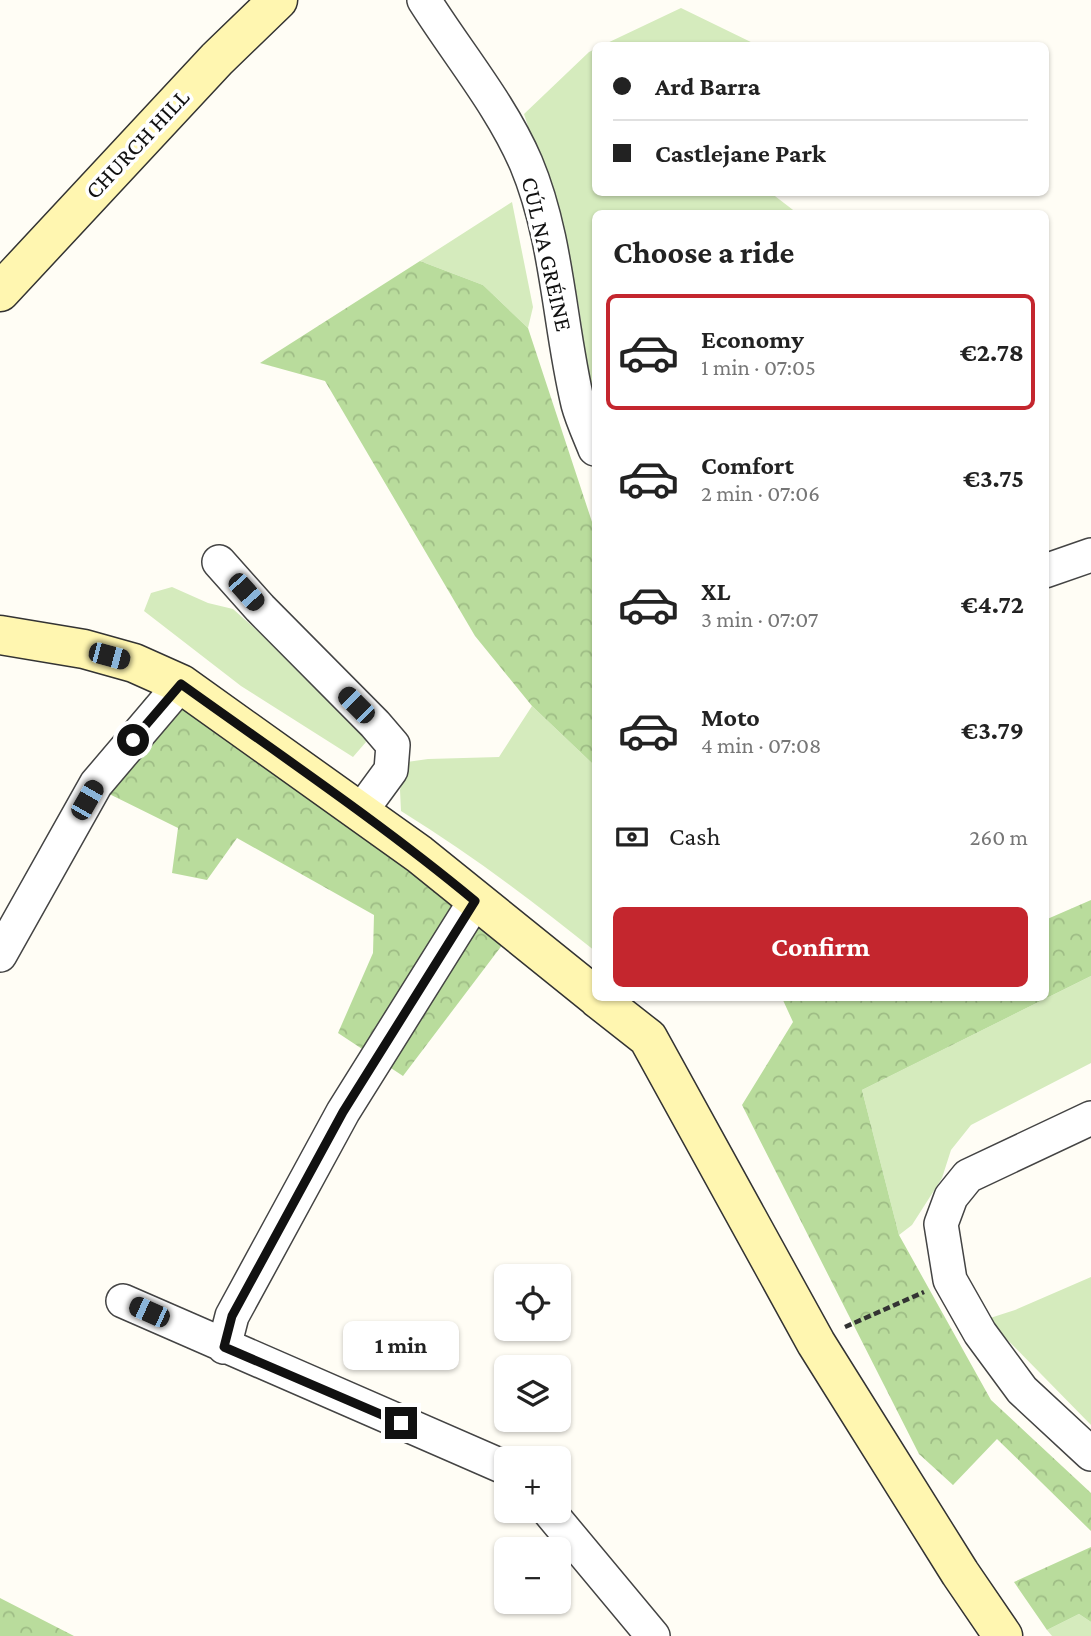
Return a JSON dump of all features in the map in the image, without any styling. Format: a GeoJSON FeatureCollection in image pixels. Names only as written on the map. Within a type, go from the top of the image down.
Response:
{"type":"FeatureCollection","features":[{"type":"Feature","properties":{"kind":"street","name":"CHURCH HILL"},"geometry":{"type":"LineString","coordinates":[[0,292],[209,68],[278,0]]}},
{"type":"Feature","properties":{"kind":"street","name":"CÚL NA GRÉINE"},"geometry":{"type":"LineString","coordinates":[[424,0],[499,113],[526,163],[551,254],[579,406],[592,441]]}},
{"type":"Feature","properties":{"kind":"street"},"geometry":{"type":"LineString","coordinates":[[1049,570],[1091,555]]}},
{"type":"Feature","properties":{"kind":"street"},"geometry":{"type":"LineString","coordinates":[[219,562],[393,745],[391,770],[361,811]]}},
{"type":"Feature","properties":{"kind":"street"},"geometry":{"type":"LineString","coordinates":[[0,635],[84,649],[134,663],[181,684],[419,854],[592,994]]}},
{"type":"Feature","properties":{"kind":"street"},"geometry":{"type":"LineString","coordinates":[[0,955],[96,784],[181,684]]}},
{"type":"Feature","properties":{"kind":"street"},"geometry":{"type":"LineString","coordinates":[[224,1347],[232,1316],[343,1112],[475,901]]}},
{"type":"Feature","properties":{"kind":"street"},"geometry":{"type":"LineString","coordinates":[[601,1001],[648,1038],[816,1343],[960,1573],[1003,1636]]}},
{"type":"Feature","properties":{"kind":"street"},"geometry":{"type":"LineString","coordinates":[[1091,1118],[968,1176],[951,1197],[941,1224],[950,1280],[980,1333],[1022,1390],[1091,1454]]}},
{"type":"Feature","properties":{"kind":"street"},"geometry":{"type":"LineString","coordinates":[[124,1301],[494,1463]]}},
{"type":"Feature","properties":{"kind":"street"},"geometry":{"type":"LineString","coordinates":[[559,1523],[653,1636]]}},
{"type":"Feature","properties":{"kind":"path"},"geometry":{"type":"LineString","coordinates":[[816,1343],[822,1337],[950,1280]]}},
{"type":"Feature","properties":{"kind":"green space"},"geometry":{"type":"Polygon","coordinates":[[[681,8],[751,42],[609,42],[681,8]]]}},
{"type":"Feature","properties":{"kind":"green space"},"geometry":{"type":"Polygon","coordinates":[[[592,50],[592,196],[775,196],[793,210],[592,210],[592,395],[579,307],[568,258],[524,114],[592,50]]]}},
{"type":"Feature","properties":{"kind":"green space"},"geometry":{"type":"Polygon","coordinates":[[[512,202],[533,307],[528,328],[483,285],[420,261],[512,202]]]}},
{"type":"Feature","properties":{"kind":"green space"},"geometry":{"type":"Polygon","coordinates":[[[420,261],[483,285],[528,328],[592,522],[592,763],[532,706],[475,636],[325,381],[260,363],[420,261]]]}},
{"type":"Feature","properties":{"kind":"green space"},"geometry":{"type":"Polygon","coordinates":[[[172,587],[208,603],[233,609],[358,721],[366,742],[353,757],[241,686],[144,611],[151,593],[172,587]]]}},
{"type":"Feature","properties":{"kind":"green space"},"geometry":{"type":"Polygon","coordinates":[[[146,697],[198,712],[506,940],[403,1076],[338,1033],[373,953],[374,915],[237,838],[207,880],[172,873],[178,828],[85,782],[146,697]]]}},
{"type":"Feature","properties":{"kind":"green space"},"geometry":{"type":"Polygon","coordinates":[[[532,706],[592,763],[592,949],[500,878],[401,811],[400,790],[407,762],[499,757],[532,706]]]}},
{"type":"Feature","properties":{"kind":"green space"},"geometry":{"type":"Polygon","coordinates":[[[1091,900],[1091,976],[1049,997],[1049,918],[1091,900]]]}},
{"type":"Feature","properties":{"kind":"green space"},"geometry":{"type":"Polygon","coordinates":[[[1091,976],[1091,1063],[971,1125],[951,1150],[942,1178],[912,1225],[899,1235],[862,1090],[1041,1001],[1049,1001],[1049,997],[1091,976]]]}},
{"type":"Feature","properties":{"kind":"green space"},"geometry":{"type":"Polygon","coordinates":[[[783,1001],[1041,1001],[862,1090],[899,1235],[991,1400],[1091,1493],[1091,1531],[997,1439],[953,1485],[919,1454],[742,1105],[793,1022],[783,1001]]]}},
{"type":"Feature","properties":{"kind":"green space"},"geometry":{"type":"Polygon","coordinates":[[[1091,1277],[1091,1425],[987,1319],[1015,1310],[1091,1277]]]}},
{"type":"Feature","properties":{"kind":"green space"},"geometry":{"type":"Polygon","coordinates":[[[1091,1547],[1091,1622],[1079,1614],[1047,1630],[1014,1582],[1091,1547]]]}},
{"type":"Feature","properties":{"kind":"green space"},"geometry":{"type":"Polygon","coordinates":[[[0,1598],[74,1636],[0,1636],[0,1598]]]}},
{"type":"Feature","properties":{"kind":"green space"},"geometry":{"type":"Polygon","coordinates":[[[1079,1614],[1091,1622],[1091,1636],[1052,1636],[1047,1630],[1079,1614]]]}},
{"type":"Feature","properties":{"kind":"route"},"geometry":{"type":"LineString","coordinates":[[133,740],[181,684],[361,811],[419,854],[475,901],[343,1112],[232,1316],[224,1347],[401,1423]]}}]}
